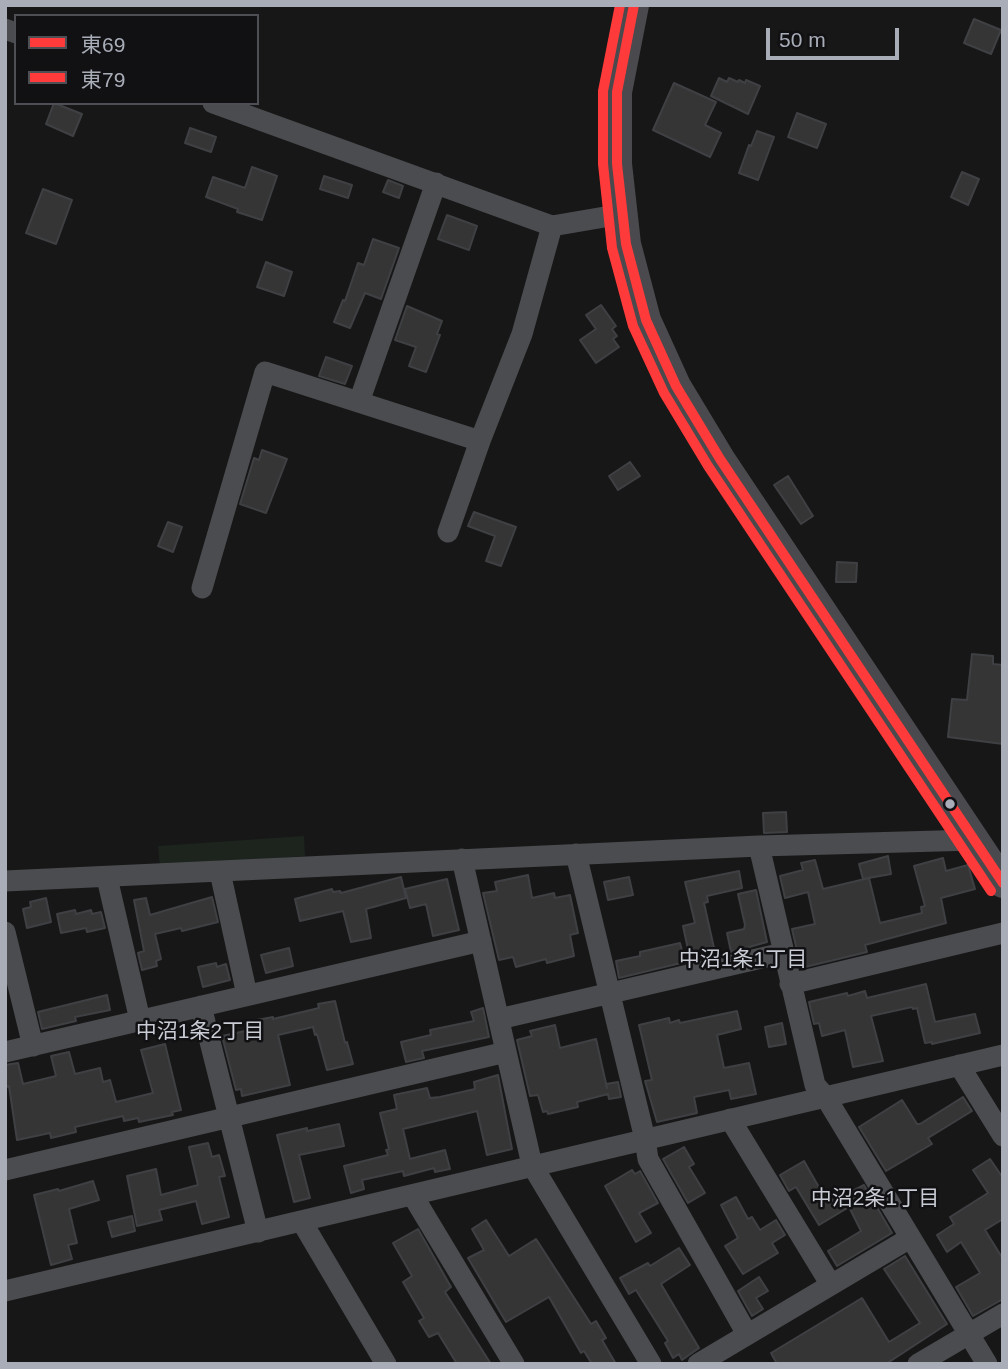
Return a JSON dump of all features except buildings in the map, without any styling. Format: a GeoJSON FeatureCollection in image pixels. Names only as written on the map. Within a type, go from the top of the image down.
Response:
{"type":"FeatureCollection","features":[{"type":"Feature","properties":{"kind":"street"},"geometry":{"type":"LineString","coordinates":[[634,5],[617,92],[617,163],[626,244],[646,320],[676,386],[720,459],[1003,883]]}},
{"type":"Feature","properties":{"kind":"street"},"geometry":{"type":"LineString","coordinates":[[219,105],[552,226],[622,214]]}},
{"type":"Feature","properties":{"kind":"street"},"geometry":{"type":"LineString","coordinates":[[359,402],[436,183]]}},
{"type":"Feature","properties":{"kind":"street"},"geometry":{"type":"LineString","coordinates":[[448,532],[522,334],[552,226]]}},
{"type":"Feature","properties":{"kind":"street"},"geometry":{"type":"LineString","coordinates":[[202,588],[265,372],[480,441]]}},
{"type":"Feature","properties":{"kind":"street"},"geometry":{"type":"LineString","coordinates":[[5,881],[759,846],[974,840]]}},
{"type":"Feature","properties":{"kind":"street"},"geometry":{"type":"LineString","coordinates":[[759,846],[816,1085],[987,1364]]}},
{"type":"Feature","properties":{"kind":"street"},"geometry":{"type":"LineString","coordinates":[[576,854],[648,1160],[747,1335]]}},
{"type":"Feature","properties":{"kind":"street"},"geometry":{"type":"LineString","coordinates":[[462,859],[532,1165],[651,1364]]}},
{"type":"Feature","properties":{"kind":"street"},"geometry":{"type":"LineString","coordinates":[[220,872],[247,995]]}},
{"type":"Feature","properties":{"kind":"street"},"geometry":{"type":"LineString","coordinates":[[107,878],[141,1020]]}},
{"type":"Feature","properties":{"kind":"street"},"geometry":{"type":"LineString","coordinates":[[5,932],[33,1046]]}},
{"type":"Feature","properties":{"kind":"street"},"geometry":{"type":"LineString","coordinates":[[790,984],[1003,933]]}},
{"type":"Feature","properties":{"kind":"street"},"geometry":{"type":"LineString","coordinates":[[5,1052],[481,940]]}},
{"type":"Feature","properties":{"kind":"street"},"geometry":{"type":"LineString","coordinates":[[499,1019],[783,953]]}},
{"type":"Feature","properties":{"kind":"street"},"geometry":{"type":"LineString","coordinates":[[201,1006],[258,1232]]}},
{"type":"Feature","properties":{"kind":"street"},"geometry":{"type":"LineString","coordinates":[[5,1170],[506,1052]]}},
{"type":"Feature","properties":{"kind":"street"},"geometry":{"type":"LineString","coordinates":[[5,1291],[1003,1055]]}},
{"type":"Feature","properties":{"kind":"street"},"geometry":{"type":"LineString","coordinates":[[959,1065],[1003,1136]]}},
{"type":"Feature","properties":{"kind":"street"},"geometry":{"type":"LineString","coordinates":[[730,1119],[831,1285]]}},
{"type":"Feature","properties":{"kind":"street"},"geometry":{"type":"LineString","coordinates":[[413,1196],[514,1364]]}},
{"type":"Feature","properties":{"kind":"street"},"geometry":{"type":"LineString","coordinates":[[302,1222],[386,1364]]}},
{"type":"Feature","properties":{"kind":"street"},"geometry":{"type":"LineString","coordinates":[[698,1364],[910,1238]]}},
{"type":"Feature","properties":{"kind":"street"},"geometry":{"type":"LineString","coordinates":[[918,1364],[1003,1314]]}},
{"type":"Feature","properties":{"kind":"shaded area"},"geometry":{"type":"Polygon","coordinates":[[[304,836],[305,856],[160,867],[158,846],[304,836]]]}},
{"type":"Feature","properties":{"kind":"transit line","name":"東79"},"geometry":{"type":"LineString","coordinates":[[620,5],[603,91],[603,164],[612,248],[633,326],[664,393],[708,466],[991,891]]}},
{"type":"Feature","properties":{"kind":"transit line","name":"東69"},"geometry":{"type":"LineString","coordinates":[[634,5],[617,92],[617,164],[626,244],[646,320],[676,386],[720,459],[1003,883]]}},
{"type":"Feature","properties":{"kind":"district","name":"中沼1条1丁目"},"geometry":{"type":"Point","coordinates":[743,960]}},
{"type":"Feature","properties":{"kind":"district","name":"中沼1条2丁目"},"geometry":{"type":"Point","coordinates":[200,1032]}},
{"type":"Feature","properties":{"kind":"district","name":"中沼2条1丁目"},"geometry":{"type":"Point","coordinates":[875,1199]}}]}
